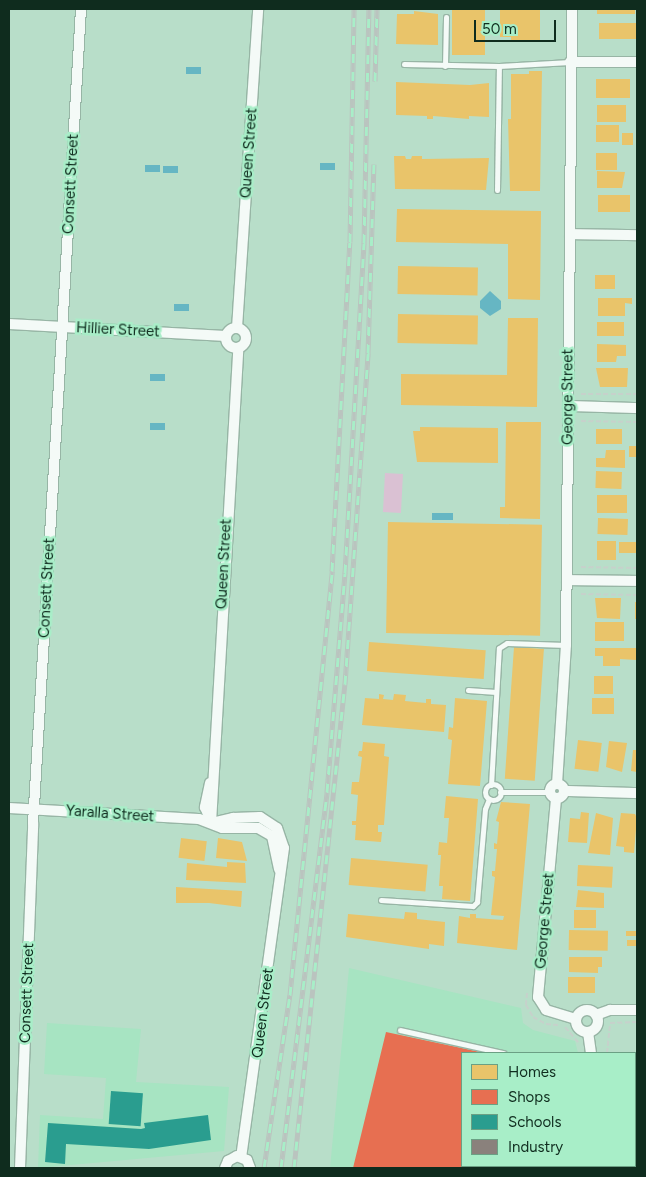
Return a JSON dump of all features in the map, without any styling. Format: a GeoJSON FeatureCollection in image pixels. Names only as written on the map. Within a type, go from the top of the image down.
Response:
{"type":"FeatureCollection","features":[{"type":"Feature","properties":{"kind":"street","name":"Consett Street"},"geometry":{"type":"LineString","coordinates":[[20,1168],[34,809],[81,9]]}},
{"type":"Feature","properties":{"kind":"street","name":"Queen Street"},"geometry":{"type":"LineString","coordinates":[[237,328],[258,9]]}},
{"type":"Feature","properties":{"kind":"street","name":"George Street"},"geometry":{"type":"LineString","coordinates":[[572,9],[566,645],[557,791],[538,998],[546,1010],[576,1019]]}},
{"type":"Feature","properties":{"kind":"street"},"geometry":{"type":"LineString","coordinates":[[570,62],[637,62]]}},
{"type":"Feature","properties":{"kind":"street"},"geometry":{"type":"LineString","coordinates":[[570,234],[637,235]]}},
{"type":"Feature","properties":{"kind":"street","name":"Hillier Street"},"geometry":{"type":"LineString","coordinates":[[9,324],[226,336]]}},
{"type":"Feature","properties":{"kind":"street"},"geometry":{"type":"LineString","coordinates":[[237,328],[246,333],[247,339],[238,348],[229,345],[226,336],[231,329],[237,328]]}},
{"type":"Feature","properties":{"kind":"street","name":"Queen Street"},"geometry":{"type":"LineString","coordinates":[[238,348],[211,781],[205,807],[211,823],[241,817],[269,820],[277,828],[284,848],[284,860],[279,869],[264,1012],[241,1156]]}},
{"type":"Feature","properties":{"kind":"street"},"geometry":{"type":"LineString","coordinates":[[568,406],[637,408]]}},
{"type":"Feature","properties":{"kind":"street"},"geometry":{"type":"LineString","coordinates":[[567,580],[637,581]]}},
{"type":"Feature","properties":{"kind":"street"},"geometry":{"type":"LineString","coordinates":[[557,791],[637,793]]}},
{"type":"Feature","properties":{"kind":"street","name":"Yaralla Street"},"geometry":{"type":"LineString","coordinates":[[9,808],[198,819],[211,823]]}},
{"type":"Feature","properties":{"kind":"street"},"geometry":{"type":"LineString","coordinates":[[588,1032],[578,1028],[576,1019],[586,1010],[596,1014],[610,1010],[637,1010]]}},
{"type":"Feature","properties":{"kind":"street"},"geometry":{"type":"LineString","coordinates":[[588,1032],[597,1025],[596,1014]]}},
{"type":"Feature","properties":{"kind":"street"},"geometry":{"type":"LineString","coordinates":[[588,1032],[591,1052]]}},
{"type":"Feature","properties":{"kind":"street"},"geometry":{"type":"LineString","coordinates":[[223,1168],[230,1158],[241,1156],[247,1160],[250,1168]]}},
{"type":"Feature","properties":{"kind":"lane"},"geometry":{"type":"LineString","coordinates":[[445,66],[446,17]]}},
{"type":"Feature","properties":{"kind":"lane"},"geometry":{"type":"LineString","coordinates":[[404,64],[499,66],[570,62]]}},
{"type":"Feature","properties":{"kind":"lane"},"geometry":{"type":"LineString","coordinates":[[497,190],[499,66]]}},
{"type":"Feature","properties":{"kind":"lane"},"geometry":{"type":"LineString","coordinates":[[381,900],[473,906],[476,902],[489,799],[485,790],[492,784],[499,648],[507,643],[566,645]]}},
{"type":"Feature","properties":{"kind":"lane"},"geometry":{"type":"LineString","coordinates":[[468,690],[496,692]]}},
{"type":"Feature","properties":{"kind":"lane"},"geometry":{"type":"LineString","coordinates":[[489,799],[497,799],[500,792],[497,786],[492,784]]}},
{"type":"Feature","properties":{"kind":"lane"},"geometry":{"type":"LineString","coordinates":[[500,792],[557,791]]}},
{"type":"Feature","properties":{"kind":"lane"},"geometry":{"type":"LineString","coordinates":[[400,1030],[498,1052]]}},
{"type":"Feature","properties":{"kind":"path"},"geometry":{"type":"LineString","coordinates":[[581,394],[637,394]]}},
{"type":"Feature","properties":{"kind":"path"},"geometry":{"type":"LineString","coordinates":[[581,421],[637,422]]}},
{"type":"Feature","properties":{"kind":"path"},"geometry":{"type":"LineString","coordinates":[[581,567],[637,568]]}},
{"type":"Feature","properties":{"kind":"path"},"geometry":{"type":"LineString","coordinates":[[581,594],[637,595]]}},
{"type":"Feature","properties":{"kind":"path"},"geometry":{"type":"LineString","coordinates":[[606,1052],[610,1023],[637,1022]]}},
{"type":"Feature","properties":{"kind":"shaded area"},"geometry":{"type":"Polygon","coordinates":[[[385,473],[403,474],[401,513],[383,512],[385,473]]]}},
{"type":"Feature","properties":{"kind":"shaded area"},"geometry":{"type":"Polygon","coordinates":[[[349,968],[521,1008],[523,1023],[533,1030],[575,1041],[578,1052],[461,1052],[461,1167],[559,1168],[330,1168],[349,968]]]}},
{"type":"Feature","properties":{"kind":"shaded area"},"geometry":{"type":"Polygon","coordinates":[[[47,1023],[141,1029],[136,1082],[229,1087],[224,1151],[38,1168],[40,1115],[103,1119],[106,1078],[44,1074],[47,1023]]]}},
{"type":"Feature","properties":{"kind":"shaded area"},"geometry":{"type":"Polygon","coordinates":[[[636,1150],[637,1168],[597,1168],[636,1167],[636,1150]]]}},
{"type":"Feature","properties":{"kind":"water"},"geometry":{"type":"Polygon","coordinates":[[[186,67],[201,67],[201,74],[186,74],[186,67]]]}},
{"type":"Feature","properties":{"kind":"water"},"geometry":{"type":"Polygon","coordinates":[[[320,163],[335,163],[335,170],[320,170],[320,163]]]}},
{"type":"Feature","properties":{"kind":"water"},"geometry":{"type":"Polygon","coordinates":[[[145,165],[160,165],[160,172],[145,172],[145,165]]]}},
{"type":"Feature","properties":{"kind":"water"},"geometry":{"type":"Polygon","coordinates":[[[163,166],[178,166],[178,173],[163,173],[163,166]]]}},
{"type":"Feature","properties":{"kind":"water"},"geometry":{"type":"Polygon","coordinates":[[[490,291],[501,301],[501,309],[490,316],[480,308],[480,301],[490,291]]]}},
{"type":"Feature","properties":{"kind":"water"},"geometry":{"type":"Polygon","coordinates":[[[174,304],[189,304],[189,311],[174,311],[174,304]]]}},
{"type":"Feature","properties":{"kind":"water"},"geometry":{"type":"Polygon","coordinates":[[[150,374],[165,374],[165,381],[150,381],[150,374]]]}},
{"type":"Feature","properties":{"kind":"water"},"geometry":{"type":"Polygon","coordinates":[[[150,423],[165,423],[165,430],[150,430],[150,423]]]}},
{"type":"Feature","properties":{"kind":"water"},"geometry":{"type":"Polygon","coordinates":[[[432,513],[453,513],[453,520],[432,520],[432,513]]]}},
{"type":"Feature","properties":{"kind":"building: Homes"},"geometry":{"type":"Polygon","coordinates":[[[452,9],[485,9],[485,55],[452,55],[452,9]]]}},
{"type":"Feature","properties":{"kind":"building: Homes"},"geometry":{"type":"Polygon","coordinates":[[[597,9],[635,9],[635,14],[597,14],[597,9]]]}},
{"type":"Feature","properties":{"kind":"building: Homes"},"geometry":{"type":"Polygon","coordinates":[[[500,10],[540,10],[540,42],[511,41],[511,37],[500,37],[500,10]]]}},
{"type":"Feature","properties":{"kind":"building: Homes"},"geometry":{"type":"Polygon","coordinates":[[[414,11],[438,14],[438,45],[396,44],[397,14],[414,14],[414,11]]]}},
{"type":"Feature","properties":{"kind":"building: Homes"},"geometry":{"type":"Polygon","coordinates":[[[599,23],[637,23],[637,39],[599,39],[599,23]]]}},
{"type":"Feature","properties":{"kind":"building: Homes"},"geometry":{"type":"Polygon","coordinates":[[[529,71],[542,71],[540,191],[510,191],[508,119],[511,119],[511,74],[529,74],[529,71]]]}},
{"type":"Feature","properties":{"kind":"building: Homes"},"geometry":{"type":"Polygon","coordinates":[[[596,79],[630,79],[630,98],[596,98],[596,79]]]}},
{"type":"Feature","properties":{"kind":"building: Homes"},"geometry":{"type":"Polygon","coordinates":[[[396,82],[470,85],[489,83],[489,117],[469,116],[469,119],[433,116],[433,119],[427,119],[427,116],[396,115],[396,82]]]}},
{"type":"Feature","properties":{"kind":"building: Homes"},"geometry":{"type":"Polygon","coordinates":[[[597,105],[626,105],[626,122],[597,122],[597,105]]]}},
{"type":"Feature","properties":{"kind":"building: Homes"},"geometry":{"type":"Polygon","coordinates":[[[596,125],[619,125],[619,142],[596,142],[596,125]]]}},
{"type":"Feature","properties":{"kind":"building: Homes"},"geometry":{"type":"Polygon","coordinates":[[[622,133],[633,133],[633,145],[622,145],[622,133]]]}},
{"type":"Feature","properties":{"kind":"building: Homes"},"geometry":{"type":"Polygon","coordinates":[[[596,153],[617,153],[617,170],[596,170],[596,153]]]}},
{"type":"Feature","properties":{"kind":"building: Homes"},"geometry":{"type":"Polygon","coordinates":[[[394,156],[405,156],[406,159],[411,159],[412,156],[422,156],[422,159],[489,158],[486,190],[395,189],[394,156]]]}},
{"type":"Feature","properties":{"kind":"building: Homes"},"geometry":{"type":"Polygon","coordinates":[[[597,171],[625,172],[622,188],[597,188],[597,171]]]}},
{"type":"Feature","properties":{"kind":"building: Homes"},"geometry":{"type":"Polygon","coordinates":[[[598,195],[630,195],[630,212],[598,212],[598,195]]]}},
{"type":"Feature","properties":{"kind":"building: Homes"},"geometry":{"type":"Polygon","coordinates":[[[397,209],[541,211],[540,300],[508,299],[508,244],[396,242],[397,209]]]}},
{"type":"Feature","properties":{"kind":"building: Homes"},"geometry":{"type":"Polygon","coordinates":[[[398,266],[478,267],[477,295],[398,294],[398,266]]]}},
{"type":"Feature","properties":{"kind":"building: Homes"},"geometry":{"type":"Polygon","coordinates":[[[595,275],[615,275],[615,289],[595,289],[595,275]]]}},
{"type":"Feature","properties":{"kind":"building: Homes"},"geometry":{"type":"Polygon","coordinates":[[[598,298],[632,298],[632,304],[625,303],[625,316],[598,316],[598,298]]]}},
{"type":"Feature","properties":{"kind":"building: Homes"},"geometry":{"type":"Polygon","coordinates":[[[398,314],[478,315],[477,344],[397,343],[398,314]]]}},
{"type":"Feature","properties":{"kind":"building: Homes"},"geometry":{"type":"Polygon","coordinates":[[[508,318],[538,318],[537,407],[401,405],[401,374],[507,375],[508,318]]]}},
{"type":"Feature","properties":{"kind":"building: Homes"},"geometry":{"type":"Polygon","coordinates":[[[597,322],[624,322],[624,336],[597,336],[597,322]]]}},
{"type":"Feature","properties":{"kind":"building: Homes"},"geometry":{"type":"Polygon","coordinates":[[[597,344],[626,345],[626,356],[617,356],[616,362],[597,362],[597,344]]]}},
{"type":"Feature","properties":{"kind":"building: Homes"},"geometry":{"type":"Polygon","coordinates":[[[596,368],[628,368],[627,387],[600,387],[596,368]]]}},
{"type":"Feature","properties":{"kind":"building: Homes"},"geometry":{"type":"Polygon","coordinates":[[[506,422],[541,422],[540,519],[500,518],[500,507],[505,507],[506,422]]]}},
{"type":"Feature","properties":{"kind":"building: Homes"},"geometry":{"type":"Polygon","coordinates":[[[420,427],[498,428],[498,463],[417,462],[413,431],[420,431],[420,427]]]}},
{"type":"Feature","properties":{"kind":"building: Homes"},"geometry":{"type":"Polygon","coordinates":[[[596,429],[622,429],[622,444],[596,444],[596,429]]]}},
{"type":"Feature","properties":{"kind":"building: Homes"},"geometry":{"type":"Polygon","coordinates":[[[629,446],[637,446],[637,457],[629,457],[629,446]]]}},
{"type":"Feature","properties":{"kind":"building: Homes"},"geometry":{"type":"Polygon","coordinates":[[[606,450],[625,450],[625,468],[596,467],[596,458],[605,458],[606,450]]]}},
{"type":"Feature","properties":{"kind":"building: Homes"},"geometry":{"type":"Polygon","coordinates":[[[596,471],[622,472],[621,489],[595,488],[596,471]]]}},
{"type":"Feature","properties":{"kind":"building: Homes"},"geometry":{"type":"Polygon","coordinates":[[[597,495],[627,495],[627,513],[597,513],[597,495]]]}},
{"type":"Feature","properties":{"kind":"building: Homes"},"geometry":{"type":"Polygon","coordinates":[[[598,518],[628,519],[627,535],[597,534],[598,518]]]}},
{"type":"Feature","properties":{"kind":"building: Homes"},"geometry":{"type":"Polygon","coordinates":[[[388,522],[542,525],[540,636],[386,633],[388,522]]]}},
{"type":"Feature","properties":{"kind":"building: Homes"},"geometry":{"type":"Polygon","coordinates":[[[597,541],[616,541],[616,560],[597,560],[597,541]]]}},
{"type":"Feature","properties":{"kind":"building: Homes"},"geometry":{"type":"Polygon","coordinates":[[[619,542],[637,542],[637,553],[619,553],[619,542]]]}},
{"type":"Feature","properties":{"kind":"building: Homes"},"geometry":{"type":"Polygon","coordinates":[[[595,598],[621,598],[620,619],[597,618],[595,598]]]}},
{"type":"Feature","properties":{"kind":"building: Homes"},"geometry":{"type":"Polygon","coordinates":[[[635,602],[637,602],[637,619],[635,619],[635,602]]]}},
{"type":"Feature","properties":{"kind":"building: Homes"},"geometry":{"type":"Polygon","coordinates":[[[595,622],[624,622],[624,641],[595,641],[595,622]]]}},
{"type":"Feature","properties":{"kind":"building: Homes"},"geometry":{"type":"Polygon","coordinates":[[[369,642],[486,650],[484,679],[367,671],[369,642]]]}},
{"type":"Feature","properties":{"kind":"building: Homes"},"geometry":{"type":"Polygon","coordinates":[[[514,647],[544,649],[535,781],[505,779],[514,647]]]}},
{"type":"Feature","properties":{"kind":"building: Homes"},"geometry":{"type":"Polygon","coordinates":[[[595,648],[636,648],[636,660],[620,659],[620,666],[603,666],[603,656],[595,656],[595,648]]]}},
{"type":"Feature","properties":{"kind":"building: Homes"},"geometry":{"type":"Polygon","coordinates":[[[594,676],[613,676],[613,694],[594,694],[594,676]]]}},
{"type":"Feature","properties":{"kind":"building: Homes"},"geometry":{"type":"Polygon","coordinates":[[[379,694],[384,695],[383,699],[393,700],[394,694],[406,695],[405,701],[426,703],[426,699],[431,699],[431,704],[446,705],[444,732],[362,725],[365,698],[379,699],[379,694]]]}},
{"type":"Feature","properties":{"kind":"building: Homes"},"geometry":{"type":"Polygon","coordinates":[[[455,698],[487,701],[480,786],[448,784],[452,740],[448,739],[449,727],[453,728],[455,698]]]}},
{"type":"Feature","properties":{"kind":"building: Homes"},"geometry":{"type":"Polygon","coordinates":[[[592,698],[614,698],[614,714],[592,714],[592,698]]]}},
{"type":"Feature","properties":{"kind":"building: Homes"},"geometry":{"type":"Polygon","coordinates":[[[578,740],[602,743],[598,772],[574,769],[578,740]]]}},
{"type":"Feature","properties":{"kind":"building: Homes"},"geometry":{"type":"Polygon","coordinates":[[[609,741],[627,743],[622,772],[606,767],[609,741]]]}},
{"type":"Feature","properties":{"kind":"building: Homes"},"geometry":{"type":"Polygon","coordinates":[[[363,742],[385,744],[384,756],[389,757],[384,825],[378,825],[378,832],[382,832],[381,842],[355,840],[356,825],[352,825],[352,821],[356,821],[358,795],[351,794],[352,782],[359,782],[362,757],[358,756],[359,751],[362,751],[363,742]]]}},
{"type":"Feature","properties":{"kind":"building: Homes"},"geometry":{"type":"Polygon","coordinates":[[[633,750],[637,750],[637,772],[631,771],[633,750]]]}},
{"type":"Feature","properties":{"kind":"building: Homes"},"geometry":{"type":"Polygon","coordinates":[[[446,796],[478,799],[470,901],[442,899],[443,886],[439,886],[441,855],[438,855],[439,842],[447,843],[449,818],[444,818],[446,796]]]}},
{"type":"Feature","properties":{"kind":"building: Homes"},"geometry":{"type":"Polygon","coordinates":[[[501,802],[530,804],[517,950],[457,943],[459,916],[470,918],[470,914],[476,914],[476,918],[503,920],[504,916],[491,915],[495,877],[492,876],[492,871],[495,871],[497,849],[494,849],[494,843],[497,844],[499,822],[496,821],[501,802]]]}},
{"type":"Feature","properties":{"kind":"building: Homes"},"geometry":{"type":"Polygon","coordinates":[[[581,812],[589,813],[587,843],[568,842],[570,818],[580,819],[581,812]]]}},
{"type":"Feature","properties":{"kind":"building: Homes"},"geometry":{"type":"Polygon","coordinates":[[[596,813],[613,818],[610,855],[588,853],[596,813]]]}},
{"type":"Feature","properties":{"kind":"building: Homes"},"geometry":{"type":"Polygon","coordinates":[[[621,813],[635,814],[637,818],[634,853],[624,852],[624,847],[616,846],[621,813]]]}},
{"type":"Feature","properties":{"kind":"building: Homes"},"geometry":{"type":"Polygon","coordinates":[[[181,838],[207,841],[204,861],[179,858],[181,838]]]}},
{"type":"Feature","properties":{"kind":"building: Homes"},"geometry":{"type":"Polygon","coordinates":[[[218,838],[242,842],[247,861],[216,858],[218,838]]]}},
{"type":"Feature","properties":{"kind":"building: Homes"},"geometry":{"type":"Polygon","coordinates":[[[351,858],[428,865],[425,892],[349,885],[351,858]]]}},
{"type":"Feature","properties":{"kind":"building: Homes"},"geometry":{"type":"Polygon","coordinates":[[[227,862],[245,863],[246,883],[186,880],[187,863],[227,867],[227,862]]]}},
{"type":"Feature","properties":{"kind":"building: Homes"},"geometry":{"type":"Polygon","coordinates":[[[578,865],[613,867],[612,888],[577,886],[578,865]]]}},
{"type":"Feature","properties":{"kind":"building: Homes"},"geometry":{"type":"Polygon","coordinates":[[[176,887],[242,891],[241,907],[209,903],[176,903],[176,887]]]}},
{"type":"Feature","properties":{"kind":"building: Homes"},"geometry":{"type":"Polygon","coordinates":[[[578,890],[604,893],[604,908],[576,907],[578,890]]]}},
{"type":"Feature","properties":{"kind":"building: Homes"},"geometry":{"type":"Polygon","coordinates":[[[574,910],[596,910],[596,928],[574,928],[574,910]]]}},
{"type":"Feature","properties":{"kind":"building: Homes"},"geometry":{"type":"Polygon","coordinates":[[[405,912],[417,913],[417,919],[445,922],[444,946],[429,944],[429,949],[346,937],[348,914],[404,919],[405,912]]]}},
{"type":"Feature","properties":{"kind":"building: Homes"},"geometry":{"type":"Polygon","coordinates":[[[569,930],[608,931],[608,951],[569,950],[569,930]]]}},
{"type":"Feature","properties":{"kind":"building: Homes"},"geometry":{"type":"Polygon","coordinates":[[[626,931],[637,931],[637,936],[626,936],[626,931]]]}},
{"type":"Feature","properties":{"kind":"building: Homes"},"geometry":{"type":"Polygon","coordinates":[[[627,940],[637,940],[637,946],[627,946],[627,940]]]}},
{"type":"Feature","properties":{"kind":"building: Homes"},"geometry":{"type":"Polygon","coordinates":[[[569,957],[602,957],[602,967],[598,967],[598,973],[569,972],[569,957]]]}},
{"type":"Feature","properties":{"kind":"building: Homes"},"geometry":{"type":"Polygon","coordinates":[[[568,977],[595,977],[595,993],[568,993],[568,977]]]}},
{"type":"Feature","properties":{"kind":"building: Shops"},"geometry":{"type":"Polygon","coordinates":[[[386,1032],[480,1052],[461,1052],[461,1167],[529,1167],[529,1168],[353,1168],[386,1032]]]}},
{"type":"Feature","properties":{"kind":"building: Schools"},"geometry":{"type":"Polygon","coordinates":[[[111,1091],[143,1093],[141,1126],[109,1124],[111,1091]]]}},
{"type":"Feature","properties":{"kind":"building: Schools"},"geometry":{"type":"Polygon","coordinates":[[[208,1115],[211,1140],[149,1149],[66,1144],[65,1164],[45,1162],[48,1123],[141,1129],[145,1128],[144,1123],[208,1115]]]}},
{"type":"Feature","properties":{"kind":"building: Industry"},"geometry":{"type":"Polygon","coordinates":[[[636,1162],[637,1168],[603,1168],[636,1167],[636,1162]]]}},
{"type":"Feature","properties":{"kind":"railway"},"geometry":{"type":"LineString","coordinates":[[264,1168],[290,995],[332,571],[350,242],[354,9]]}},
{"type":"Feature","properties":{"kind":"railway"},"geometry":{"type":"LineString","coordinates":[[281,1168],[327,792],[345,573],[364,243],[369,9]]}},
{"type":"Feature","properties":{"kind":"railway"},"geometry":{"type":"LineString","coordinates":[[375,81],[377,9]]}},
{"type":"Feature","properties":{"kind":"railway"},"geometry":{"type":"LineString","coordinates":[[294,1168],[345,684],[368,353],[374,164]]}}]}
